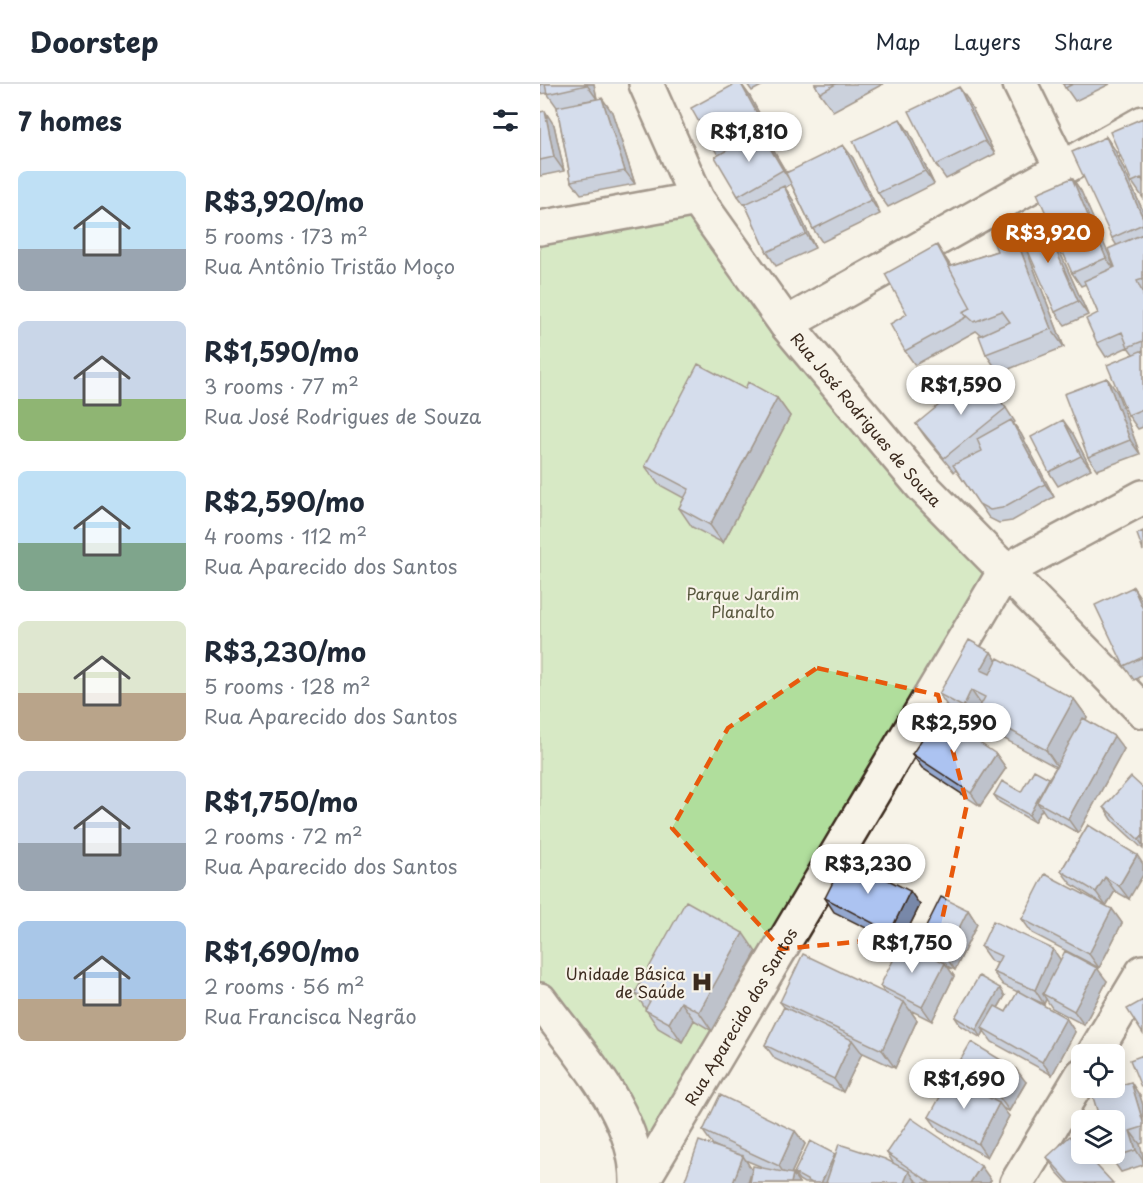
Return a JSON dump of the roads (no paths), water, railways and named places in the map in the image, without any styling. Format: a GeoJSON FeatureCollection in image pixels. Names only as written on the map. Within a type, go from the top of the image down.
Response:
{"type":"FeatureCollection","features":[{"type":"Feature","properties":{"kind":"street","name":"Rua José Rodrigues de Souza"},"geometry":{"type":"LineString","coordinates":[[646,84],[697,199],[786,324],[922,486],[1143,711]]}},
{"type":"Feature","properties":{"kind":"street"},"geometry":{"type":"LineString","coordinates":[[1020,84],[1061,167]]}},
{"type":"Feature","properties":{"kind":"street"},"geometry":{"type":"LineString","coordinates":[[786,324],[1061,167],[1143,123]]}},
{"type":"Feature","properties":{"kind":"street"},"geometry":{"type":"LineString","coordinates":[[540,228],[697,199]]}},
{"type":"Feature","properties":{"kind":"street"},"geometry":{"type":"LineString","coordinates":[[1005,571],[1143,497]]}},
{"type":"Feature","properties":{"kind":"street","name":"Rua Aparecido dos Santos"},"geometry":{"type":"LineString","coordinates":[[639,1183],[1005,571]]}},
{"type":"Feature","properties":{"kind":"street"},"geometry":{"type":"LineString","coordinates":[[1100,1044],[1143,972]]}},
{"type":"Feature","properties":{"kind":"street","name":"Rua Aparecido dos Santos"},"geometry":{"type":"LineString","coordinates":[[540,1000],[615,1104],[625,1123],[637,1163],[639,1183]]}},
{"type":"Feature","properties":{"kind":"street"},"geometry":{"type":"LineString","coordinates":[[1017,1183],[1071,1093]]}},
{"type":"Feature","properties":{"kind":"place","name":"Unidade Básica de Saúde"},"geometry":{"type":"Point","coordinates":[702,982]}},
{"type":"Feature","properties":{"kind":"park label","name":"Parque Jardim Planalto"},"geometry":{"type":"Point","coordinates":[743,602]}}]}
